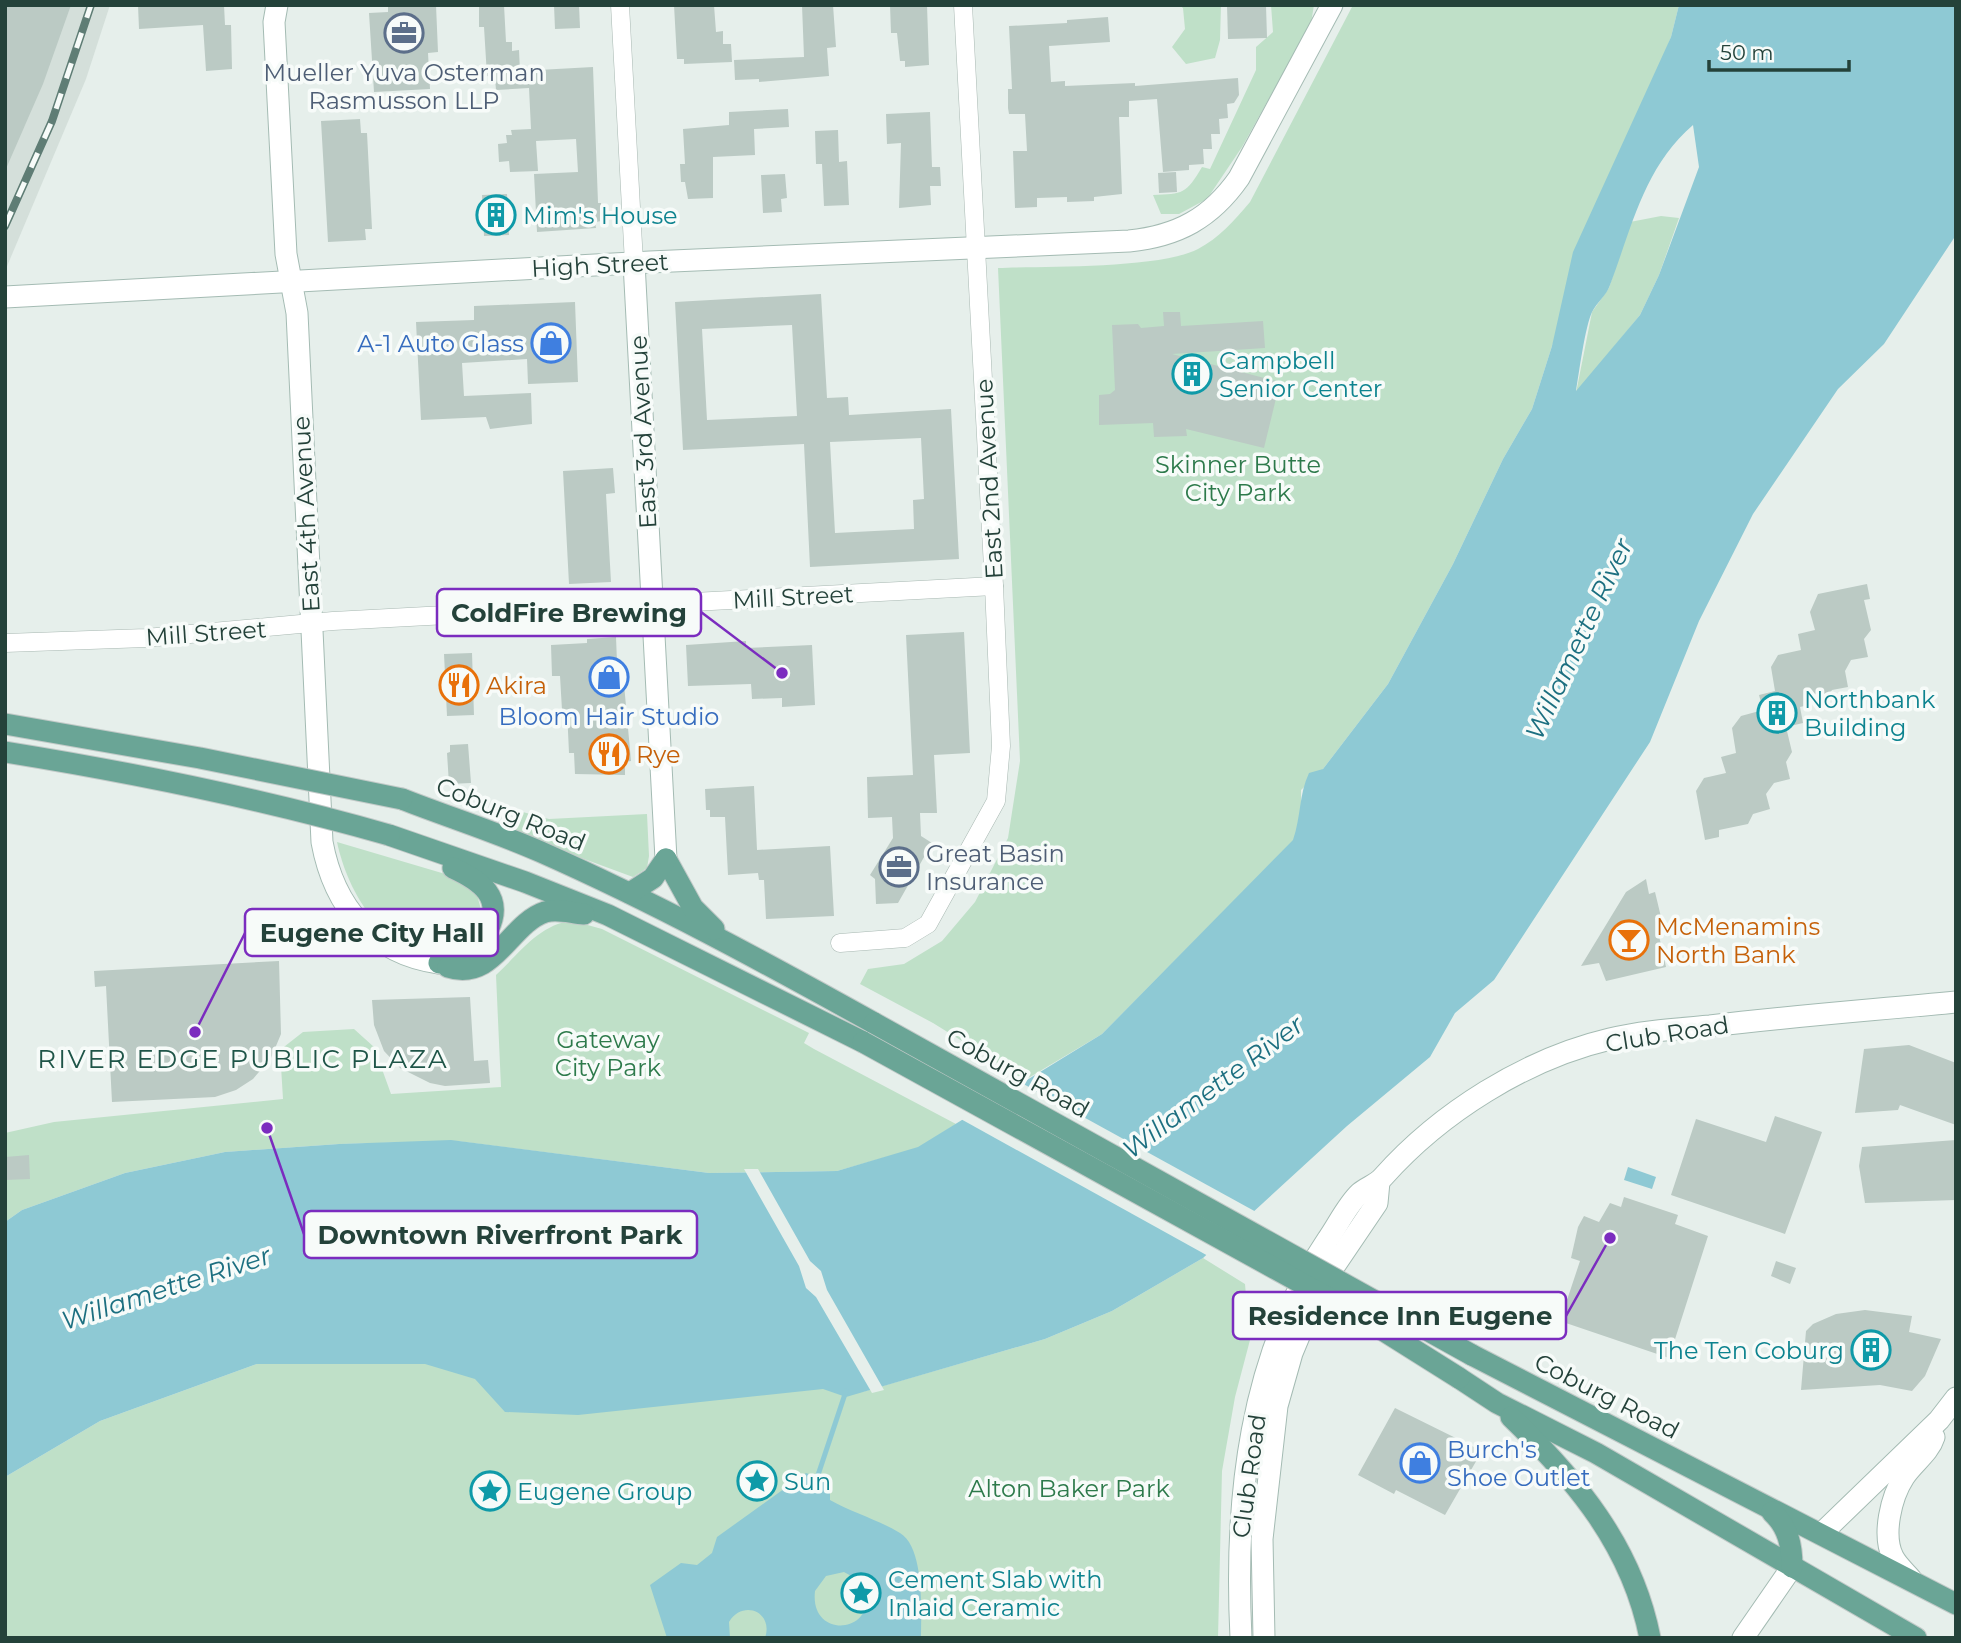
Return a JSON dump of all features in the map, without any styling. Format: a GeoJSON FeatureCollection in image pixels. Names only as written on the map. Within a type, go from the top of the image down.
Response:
{"type":"FeatureCollection","features":[{"type":"Feature","properties":{"kind":"main road","name":"Coburg Road"},"geometry":{"type":"LineString","coordinates":[[5,724],[200,758],[402,799],[538,851],[725,941],[1472,1355],[1956,1604]]}},
{"type":"Feature","properties":{"kind":"main road","name":"Coburg Road"},"geometry":{"type":"LineString","coordinates":[[5,752],[114,770],[302,810],[389,835],[525,882],[608,915],[863,1042],[1354,1312],[1497,1403],[1596,1453],[1916,1638]]}},
{"type":"Feature","properties":{"kind":"main road"},"geometry":{"type":"LineString","coordinates":[[389,835],[474,878],[491,894],[494,919],[485,937],[467,954],[439,964]]}},
{"type":"Feature","properties":{"kind":"main road"},"geometry":{"type":"LineString","coordinates":[[630,893],[653,878],[666,859],[693,908],[725,941]]}},
{"type":"Feature","properties":{"kind":"main road"},"geometry":{"type":"LineString","coordinates":[[439,964],[467,969],[487,961],[525,924],[546,912],[608,915]]}},
{"type":"Feature","properties":{"kind":"main road"},"geometry":{"type":"LineString","coordinates":[[1497,1403],[1567,1473],[1604,1521],[1634,1581],[1649,1633]]}},
{"type":"Feature","properties":{"kind":"main road"},"geometry":{"type":"LineString","coordinates":[[1763,1504],[1785,1529],[1791,1545],[1792,1567]]}},
{"type":"Feature","properties":{"kind":"street","name":"East 4th Avenue"},"geometry":{"type":"LineString","coordinates":[[277,5],[274,22],[276,73],[286,254],[297,313],[322,842],[328,871],[345,903],[373,938],[404,956],[439,964]]}},
{"type":"Feature","properties":{"kind":"street","name":"East 3rd Avenue"},"geometry":{"type":"LineString","coordinates":[[620,5],[666,859]]}},
{"type":"Feature","properties":{"kind":"street","name":"East 2nd Avenue"},"geometry":{"type":"LineString","coordinates":[[840,943],[905,938],[928,924],[996,801],[1000,746],[994,586],[963,5]]}},
{"type":"Feature","properties":{"kind":"street","name":"High Street"},"geometry":{"type":"LineString","coordinates":[[5,297],[634,263],[1129,242],[1158,237],[1192,225],[1224,200],[1239,178],[1332,5]]}},
{"type":"Feature","properties":{"kind":"street","name":"Mill Street"},"geometry":{"type":"LineString","coordinates":[[5,643],[146,638],[312,622],[994,586]]}},
{"type":"Feature","properties":{"kind":"street","name":"Club Road"},"geometry":{"type":"LineString","coordinates":[[1241,1638],[1238,1552],[1242,1492],[1249,1442],[1275,1345],[1311,1266],[1359,1194],[1379,1182],[1414,1142],[1452,1112],[1528,1069],[1609,1039],[1734,1023],[1956,1003]]}},
{"type":"Feature","properties":{"kind":"street","name":"Club Road"},"geometry":{"type":"LineString","coordinates":[[1264,1638],[1262,1539],[1277,1406],[1292,1353],[1307,1317],[1327,1277],[1377,1203],[1379,1182]]}},
{"type":"Feature","properties":{"kind":"street"},"geometry":{"type":"LineString","coordinates":[[1821,1534],[1938,1420],[1956,1398]]}},
{"type":"Feature","properties":{"kind":"street"},"geometry":{"type":"LineString","coordinates":[[1911,1579],[1894,1558],[1888,1530],[1893,1504],[1903,1478],[1931,1445],[1938,1420]]}},
{"type":"Feature","properties":{"kind":"street"},"geometry":{"type":"LineString","coordinates":[[1743,1638],[1792,1567]]}},
{"type":"Feature","properties":{"kind":"shaded area"},"geometry":{"type":"Polygon","coordinates":[[[5,5],[110,5],[86,79],[5,271],[5,5]]]}},
{"type":"Feature","properties":{"kind":"green space"},"geometry":{"type":"Polygon","coordinates":[[[1179,5],[1221,5],[1220,40],[1215,58],[1186,64],[1172,47],[1185,29],[1183,8],[1179,5]]]}},
{"type":"Feature","properties":{"kind":"green space"},"geometry":{"type":"Polygon","coordinates":[[[1271,5],[1314,5],[1311,23],[1242,147],[1207,199],[1179,214],[1161,214],[1153,195],[1183,191],[1202,167],[1210,169],[1256,70],[1256,47],[1273,32],[1271,5]]]}},
{"type":"Feature","properties":{"kind":"green space","name":"Skinner Butte City Park"},"geometry":{"type":"Polygon","coordinates":[[[1353,5],[1679,5],[1671,37],[1552,346],[1532,409],[1503,459],[1453,564],[1388,684],[1323,769],[1301,790],[1301,815],[1294,840],[1102,1034],[1025,1080],[933,1023],[860,984],[868,969],[904,964],[942,941],[975,902],[1008,838],[1020,761],[998,268],[1101,265],[1157,260],[1198,249],[1213,240],[1250,202],[1353,5]]]}},
{"type":"Feature","properties":{"kind":"green space"},"geometry":{"type":"Polygon","coordinates":[[[1661,216],[1679,218],[1659,275],[1640,315],[1576,393],[1592,312],[1609,288],[1630,222],[1661,216]]]}},
{"type":"Feature","properties":{"kind":"green space"},"geometry":{"type":"Polygon","coordinates":[[[519,811],[549,819],[647,814],[647,868],[633,877],[511,832],[519,811]]]}},
{"type":"Feature","properties":{"kind":"green space"},"geometry":{"type":"Polygon","coordinates":[[[337,842],[452,876],[476,891],[483,917],[474,940],[447,949],[423,949],[402,942],[383,929],[354,890],[337,842]]]}},
{"type":"Feature","properties":{"kind":"green space","name":"Gateway City Park"},"geometry":{"type":"Polygon","coordinates":[[[573,921],[602,929],[809,1033],[804,1043],[956,1124],[918,1148],[837,1171],[709,1173],[457,1141],[339,1144],[225,1152],[125,1173],[22,1210],[5,1222],[5,1133],[54,1122],[283,1099],[280,1050],[303,1032],[354,1029],[374,1047],[391,1094],[501,1087],[496,975],[540,933],[561,923],[573,921]]]}},
{"type":"Feature","properties":{"kind":"green space","name":"Alton Baker Park"},"geometry":{"type":"Polygon","coordinates":[[[1203,1258],[1245,1284],[1250,1340],[1235,1397],[1222,1471],[1218,1638],[5,1638],[5,1477],[100,1421],[257,1364],[427,1354],[720,1394],[817,1386],[862,1392],[1045,1339],[1112,1311],[1203,1258]]]}},
{"type":"Feature","properties":{"kind":"water","name":"Willamette River"},"geometry":{"type":"Polygon","coordinates":[[[1679,5],[1956,5],[1956,235],[1884,344],[1838,389],[1753,514],[1699,621],[1650,742],[1494,980],[1455,1013],[1430,1057],[1347,1126],[1203,1258],[1112,1311],[1045,1339],[846,1397],[823,1389],[578,1415],[505,1412],[475,1379],[425,1364],[257,1364],[100,1421],[5,1477],[5,1222],[22,1210],[125,1173],[225,1152],[339,1144],[451,1140],[709,1173],[837,1171],[918,1147],[1102,1034],[1293,840],[1303,789],[1309,773],[1323,769],[1388,684],[1453,564],[1503,459],[1532,409],[1552,346],[1573,252],[1671,37],[1679,5]],[[1693,125],[1662,160],[1641,199],[1609,289],[1589,319],[1576,391],[1640,315],[1659,275],[1699,167],[1693,125]]]}},
{"type":"Feature","properties":{"kind":"water"},"geometry":{"type":"Polygon","coordinates":[[[1628,1167],[1656,1177],[1652,1189],[1624,1180],[1628,1167]]]}},
{"type":"Feature","properties":{"kind":"water"},"geometry":{"type":"Polygon","coordinates":[[[806,1473],[825,1480],[830,1490],[830,1500],[892,1528],[908,1541],[918,1566],[921,1638],[765,1638],[765,1621],[761,1615],[749,1610],[735,1615],[729,1622],[730,1638],[667,1638],[650,1585],[681,1563],[697,1565],[712,1553],[717,1537],[806,1473]],[[844,1572],[826,1576],[815,1591],[816,1608],[823,1619],[833,1624],[845,1625],[856,1621],[864,1612],[866,1599],[862,1582],[844,1572]]]}},
{"type":"Feature","properties":{"kind":"pier"},"geometry":{"type":"Polygon","coordinates":[[[1018,1081],[1258,1213],[1210,1257],[959,1118],[1018,1081]]]}},
{"type":"Feature","properties":{"kind":"pier"},"geometry":{"type":"Polygon","coordinates":[[[744,1169],[758,1169],[810,1261],[821,1271],[827,1290],[884,1390],[872,1393],[816,1297],[806,1288],[799,1266],[744,1169]]]}},
{"type":"Feature","properties":{"kind":"building"},"geometry":{"type":"Polygon","coordinates":[[[5,5],[71,5],[43,84],[5,171],[5,5]]]}},
{"type":"Feature","properties":{"kind":"building"},"geometry":{"type":"Polygon","coordinates":[[[138,5],[224,5],[225,25],[231,25],[232,69],[206,71],[203,25],[139,29],[138,5]]]}},
{"type":"Feature","properties":{"kind":"building","name":"Mueller Yuva Osterman Rasmusson LLP"},"geometry":{"type":"Polygon","coordinates":[[[388,5],[436,5],[438,52],[428,53],[430,89],[374,92],[369,13],[388,12],[388,5]]]}},
{"type":"Feature","properties":{"kind":"building"},"geometry":{"type":"Polygon","coordinates":[[[479,5],[504,5],[506,42],[512,42],[512,51],[519,50],[520,71],[593,67],[598,203],[601,203],[602,221],[595,222],[596,228],[537,232],[534,174],[578,172],[576,139],[536,141],[538,171],[510,172],[509,161],[499,162],[498,144],[507,143],[506,135],[512,135],[511,130],[531,129],[529,88],[496,90],[495,78],[487,76],[484,27],[479,27],[479,5]]]}},
{"type":"Feature","properties":{"kind":"building"},"geometry":{"type":"Polygon","coordinates":[[[554,5],[579,5],[580,28],[555,29],[554,5]]]}},
{"type":"Feature","properties":{"kind":"building"},"geometry":{"type":"Polygon","coordinates":[[[674,5],[714,5],[716,32],[723,31],[723,44],[731,44],[732,62],[684,64],[684,59],[677,59],[674,5]]]}},
{"type":"Feature","properties":{"kind":"building"},"geometry":{"type":"Polygon","coordinates":[[[802,5],[833,5],[836,47],[827,48],[829,76],[759,82],[759,79],[735,80],[734,60],[804,57],[802,5]]]}},
{"type":"Feature","properties":{"kind":"building"},"geometry":{"type":"Polygon","coordinates":[[[890,5],[927,5],[929,65],[905,67],[905,61],[900,61],[897,33],[891,33],[890,5]]]}},
{"type":"Feature","properties":{"kind":"building"},"geometry":{"type":"Polygon","coordinates":[[[1227,5],[1266,5],[1267,38],[1228,39],[1227,5]]]}},
{"type":"Feature","properties":{"kind":"building"},"geometry":{"type":"Polygon","coordinates":[[[1108,17],[1110,42],[1049,46],[1051,82],[1065,81],[1065,86],[1135,83],[1135,86],[1238,78],[1239,95],[1234,103],[1227,104],[1228,118],[1219,119],[1220,134],[1211,134],[1212,149],[1203,149],[1204,164],[1189,165],[1189,170],[1163,172],[1157,99],[1129,101],[1129,117],[1119,117],[1122,194],[1094,197],[1094,201],[1067,202],[1067,197],[1037,198],[1037,207],[1015,208],[1013,151],[1027,151],[1025,114],[1009,114],[1008,108],[1008,89],[1012,89],[1009,26],[1067,23],[1067,20],[1108,17]]]}},
{"type":"Feature","properties":{"kind":"building"},"geometry":{"type":"Polygon","coordinates":[[[788,109],[789,127],[754,129],[755,155],[713,157],[713,198],[688,199],[685,182],[681,182],[680,164],[685,164],[683,129],[729,125],[729,112],[788,109]]]}},
{"type":"Feature","properties":{"kind":"building"},"geometry":{"type":"Polygon","coordinates":[[[930,112],[932,167],[940,167],[941,186],[930,186],[931,205],[899,208],[901,143],[887,144],[886,114],[930,112]]]}},
{"type":"Feature","properties":{"kind":"building"},"geometry":{"type":"Polygon","coordinates":[[[360,119],[361,133],[367,133],[372,229],[365,229],[366,240],[328,242],[321,121],[360,119]]]}},
{"type":"Feature","properties":{"kind":"building"},"geometry":{"type":"Polygon","coordinates":[[[838,130],[839,162],[847,161],[849,205],[824,206],[822,164],[816,164],[815,131],[838,130]]]}},
{"type":"Feature","properties":{"kind":"building"},"geometry":{"type":"Polygon","coordinates":[[[1176,172],[1177,192],[1159,193],[1158,173],[1176,172]]]}},
{"type":"Feature","properties":{"kind":"building"},"geometry":{"type":"Polygon","coordinates":[[[785,174],[787,198],[781,199],[782,212],[763,213],[761,175],[785,174]]]}},
{"type":"Feature","properties":{"kind":"building","name":"Mim's House"},"geometry":{"type":"Polygon","coordinates":[[[507,194],[509,235],[484,236],[482,195],[507,194]]]}},
{"type":"Feature","properties":{"kind":"building"},"geometry":{"type":"Polygon","coordinates":[[[821,294],[827,398],[848,397],[849,415],[951,409],[959,559],[810,567],[804,444],[683,450],[675,302],[821,294]],[[792,325],[702,329],[707,420],[797,416],[792,325]],[[921,438],[830,442],[835,533],[914,529],[913,500],[924,499],[921,438]]]}},
{"type":"Feature","properties":{"kind":"building"},"geometry":{"type":"Polygon","coordinates":[[[575,302],[578,382],[528,384],[527,359],[462,363],[464,396],[531,393],[532,424],[490,429],[486,417],[421,420],[416,322],[474,320],[474,306],[575,302]]]}},
{"type":"Feature","properties":{"kind":"building","name":"Campbell Senior Center"},"geometry":{"type":"Polygon","coordinates":[[[1163,312],[1180,312],[1181,326],[1263,321],[1265,348],[1172,354],[1280,382],[1264,448],[1186,429],[1187,436],[1154,437],[1153,423],[1099,425],[1099,395],[1110,394],[1115,390],[1112,325],[1138,324],[1141,328],[1164,326],[1163,312]]]}},
{"type":"Feature","properties":{"kind":"building"},"geometry":{"type":"Polygon","coordinates":[[[613,468],[615,493],[606,494],[611,582],[569,584],[563,471],[613,468]]]}},
{"type":"Feature","properties":{"kind":"building","name":"Northbank Building"},"geometry":{"type":"Polygon","coordinates":[[[1867,584],[1870,599],[1864,600],[1871,630],[1864,639],[1868,657],[1851,660],[1845,671],[1848,687],[1832,690],[1825,701],[1800,707],[1803,723],[1786,727],[1792,752],[1786,762],[1790,779],[1774,783],[1766,794],[1770,809],[1753,814],[1748,824],[1719,830],[1719,837],[1705,840],[1696,791],[1704,778],[1726,773],[1721,757],[1736,753],[1732,728],[1741,716],[1763,710],[1759,695],[1775,691],[1771,667],[1778,655],[1801,650],[1798,634],[1815,630],[1810,612],[1818,594],[1867,584]]]}},
{"type":"Feature","properties":{"kind":"building"},"geometry":{"type":"Polygon","coordinates":[[[964,632],[970,753],[934,755],[937,813],[920,813],[921,836],[932,843],[898,903],[876,904],[875,879],[870,875],[893,838],[892,817],[868,818],[867,777],[913,775],[906,635],[964,632]]]}},
{"type":"Feature","properties":{"kind":"building"},"geometry":{"type":"Polygon","coordinates":[[[616,637],[617,662],[622,662],[631,761],[625,762],[625,775],[575,774],[574,753],[569,753],[567,710],[562,710],[560,676],[552,676],[551,645],[587,643],[587,639],[616,637]]]}},
{"type":"Feature","properties":{"kind":"building"},"geometry":{"type":"Polygon","coordinates":[[[746,641],[746,648],[812,645],[815,705],[782,707],[782,698],[752,699],[751,684],[688,686],[686,645],[746,641]]]}},
{"type":"Feature","properties":{"kind":"building","name":"Akira"},"geometry":{"type":"Polygon","coordinates":[[[472,653],[474,715],[447,716],[444,654],[472,653]]]}},
{"type":"Feature","properties":{"kind":"building"},"geometry":{"type":"Polygon","coordinates":[[[468,744],[471,783],[449,784],[447,753],[450,752],[450,745],[468,744]]]}},
{"type":"Feature","properties":{"kind":"building"},"geometry":{"type":"Polygon","coordinates":[[[754,786],[757,850],[830,846],[834,916],[766,919],[764,880],[759,880],[758,873],[728,875],[725,817],[710,817],[710,810],[706,810],[705,789],[754,786]]]}},
{"type":"Feature","properties":{"kind":"building","name":"McMenamins North Bank"},"geometry":{"type":"Polygon","coordinates":[[[1646,879],[1649,894],[1655,892],[1661,917],[1655,918],[1666,967],[1606,981],[1599,963],[1581,966],[1626,892],[1646,879]]]}},
{"type":"Feature","properties":{"kind":"building"},"geometry":{"type":"Polygon","coordinates":[[[279,961],[281,1034],[271,1058],[253,1079],[236,1090],[215,1097],[112,1102],[106,986],[95,987],[94,971],[279,961]]]}},
{"type":"Feature","properties":{"kind":"building"},"geometry":{"type":"Polygon","coordinates":[[[470,997],[474,1061],[488,1060],[490,1083],[445,1086],[430,1083],[400,1068],[384,1051],[374,1025],[372,1000],[470,997]]]}},
{"type":"Feature","properties":{"kind":"building"},"geometry":{"type":"Polygon","coordinates":[[[1909,1045],[1956,1063],[1956,1125],[1900,1105],[1898,1110],[1855,1113],[1864,1049],[1909,1045]]]}},
{"type":"Feature","properties":{"kind":"building"},"geometry":{"type":"Polygon","coordinates":[[[1775,1116],[1822,1132],[1785,1234],[1671,1195],[1696,1119],[1766,1142],[1775,1116]]]}},
{"type":"Feature","properties":{"kind":"building"},"geometry":{"type":"Polygon","coordinates":[[[1956,1140],[1956,1200],[1865,1203],[1859,1166],[1862,1147],[1956,1140]]]}},
{"type":"Feature","properties":{"kind":"building"},"geometry":{"type":"Polygon","coordinates":[[[29,1155],[30,1179],[5,1180],[5,1157],[29,1155]]]}},
{"type":"Feature","properties":{"kind":"building"},"geometry":{"type":"Polygon","coordinates":[[[1624,1197],[1678,1215],[1675,1224],[1708,1236],[1669,1358],[1560,1321],[1580,1261],[1571,1258],[1578,1227],[1584,1216],[1599,1222],[1610,1203],[1621,1207],[1624,1197]]]}},
{"type":"Feature","properties":{"kind":"building"},"geometry":{"type":"Polygon","coordinates":[[[1776,1261],[1796,1268],[1790,1284],[1771,1276],[1776,1261]]]}},
{"type":"Feature","properties":{"kind":"building","name":"The Ten Coburg"},"geometry":{"type":"Polygon","coordinates":[[[1865,1310],[1912,1316],[1909,1332],[1941,1339],[1925,1376],[1912,1391],[1880,1385],[1801,1390],[1806,1331],[1813,1324],[1836,1314],[1865,1310]]]}},
{"type":"Feature","properties":{"kind":"building","name":"Burch's Shoe Outlet"},"geometry":{"type":"Polygon","coordinates":[[[1395,1408],[1482,1451],[1445,1515],[1396,1490],[1394,1494],[1358,1475],[1395,1408]]]}},
{"type":"Feature","properties":{"kind":"waterway"},"geometry":{"type":"LineString","coordinates":[[816,1481],[846,1391]]}},
{"type":"Feature","properties":{"kind":"railway"},"geometry":{"type":"LineString","coordinates":[[5,226],[52,121],[91,5]]}},
{"type":"Feature","properties":{"kind":"place","name":"Mueller Yuva Osterman Rasmusson LLP"},"geometry":{"type":"Point","coordinates":[404,33]}},
{"type":"Feature","properties":{"kind":"place","name":"Mim's House"},"geometry":{"type":"Point","coordinates":[496,215]}},
{"type":"Feature","properties":{"kind":"place","name":"A-1 Auto Glass"},"geometry":{"type":"Point","coordinates":[551,343]}},
{"type":"Feature","properties":{"kind":"place","name":"Campbell Senior Center"},"geometry":{"type":"Point","coordinates":[1192,374]}},
{"type":"Feature","properties":{"kind":"place","name":"ColdFire Brewing"},"geometry":{"type":"Point","coordinates":[782,673]}},
{"type":"Feature","properties":{"kind":"place","name":"Bloom Hair Studio"},"geometry":{"type":"Point","coordinates":[609,677]}},
{"type":"Feature","properties":{"kind":"place","name":"Akira"},"geometry":{"type":"Point","coordinates":[459,685]}},
{"type":"Feature","properties":{"kind":"place","name":"Northbank Building"},"geometry":{"type":"Point","coordinates":[1777,713]}},
{"type":"Feature","properties":{"kind":"place","name":"Rye"},"geometry":{"type":"Point","coordinates":[609,754]}},
{"type":"Feature","properties":{"kind":"place","name":"Great Basin Insurance"},"geometry":{"type":"Point","coordinates":[899,867]}},
{"type":"Feature","properties":{"kind":"place","name":"McMenamins North Bank"},"geometry":{"type":"Point","coordinates":[1629,940]}},
{"type":"Feature","properties":{"kind":"place","name":"Eugene City Hall"},"geometry":{"type":"Point","coordinates":[195,1032]}},
{"type":"Feature","properties":{"kind":"place","name":"Downtown Riverfront Park"},"geometry":{"type":"Point","coordinates":[267,1128]}},
{"type":"Feature","properties":{"kind":"place","name":"Residence Inn Eugene"},"geometry":{"type":"Point","coordinates":[1610,1238]}},
{"type":"Feature","properties":{"kind":"place","name":"The Ten Coburg"},"geometry":{"type":"Point","coordinates":[1871,1350]}},
{"type":"Feature","properties":{"kind":"place","name":"Burch's Shoe Outlet"},"geometry":{"type":"Point","coordinates":[1420,1463]}},
{"type":"Feature","properties":{"kind":"place","name":"Sun"},"geometry":{"type":"Point","coordinates":[757,1481]}},
{"type":"Feature","properties":{"kind":"place","name":"Eugene Group"},"geometry":{"type":"Point","coordinates":[490,1491]}},
{"type":"Feature","properties":{"kind":"place","name":"Cement Slab with Inlaid Ceramic"},"geometry":{"type":"Point","coordinates":[861,1593]}},
{"type":"Feature","properties":{"kind":"district","name":"RIVER EDGE PUBLIC PLAZA"},"geometry":{"type":"Point","coordinates":[243,1059]}}]}
